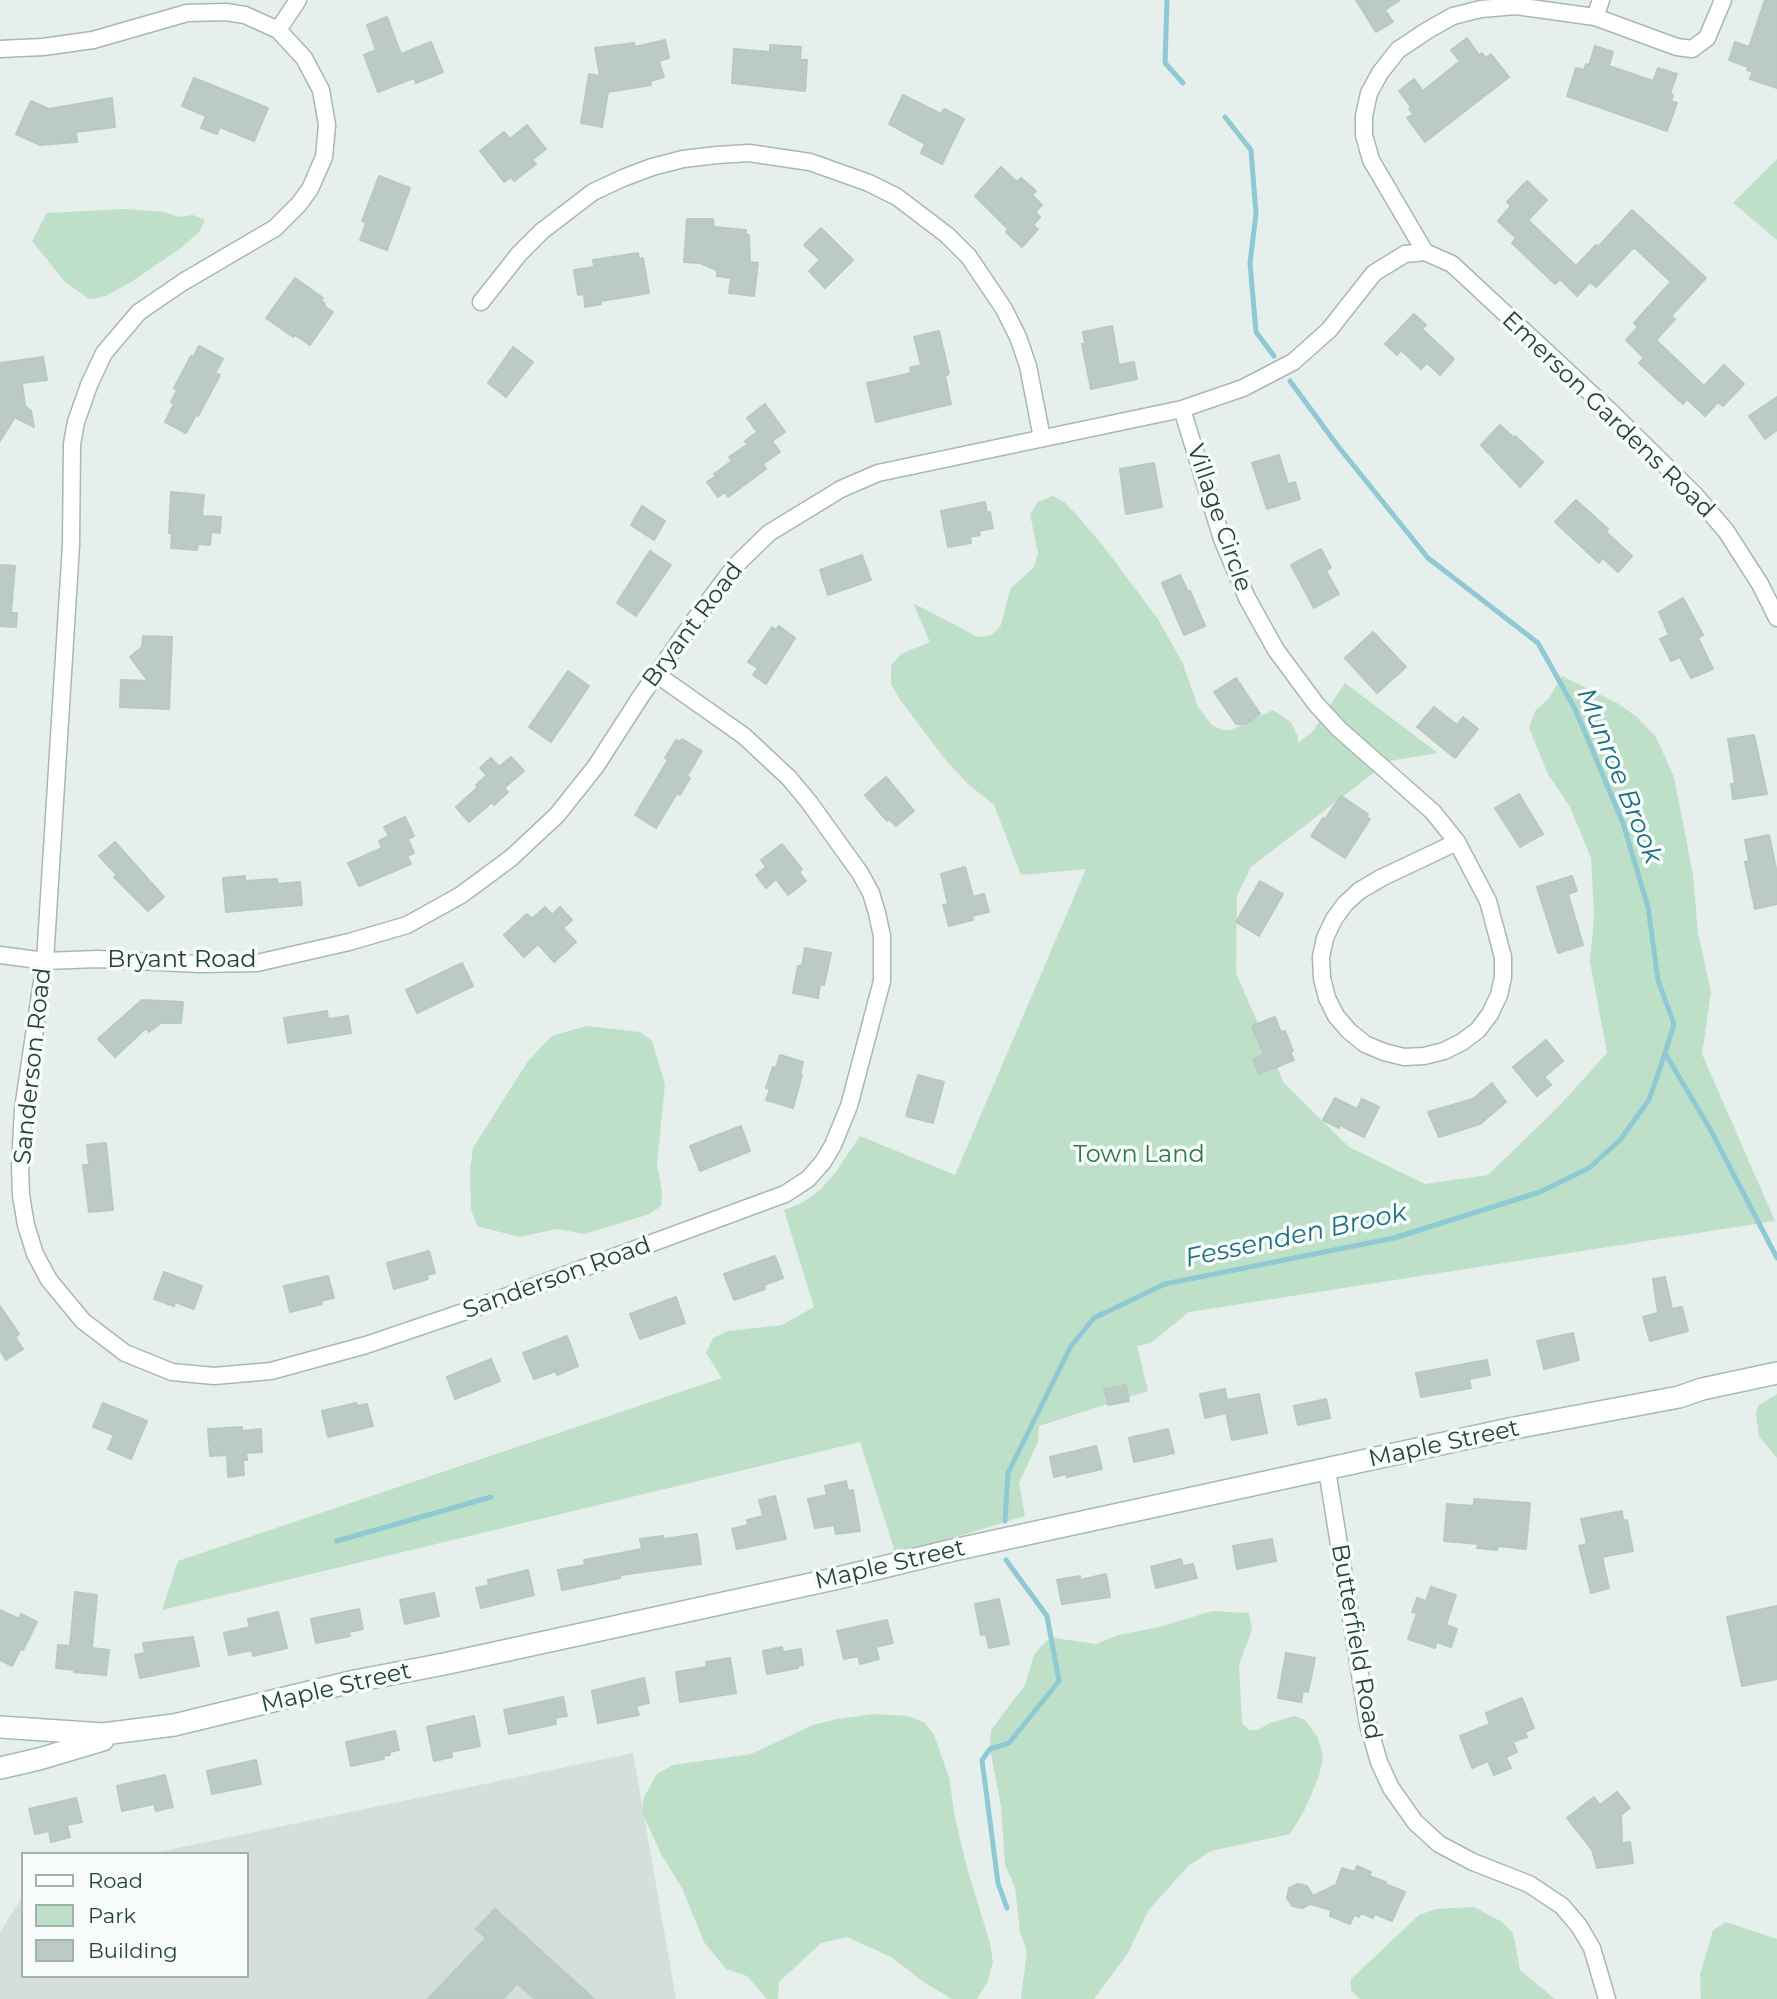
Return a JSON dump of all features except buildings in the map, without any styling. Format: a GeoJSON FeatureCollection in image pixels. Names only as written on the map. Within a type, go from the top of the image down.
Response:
{"type":"FeatureCollection","features":[{"type":"Feature","properties":{"kind":"main road","name":"Maple Street"},"geometry":{"type":"LineString","coordinates":[[0,1727],[79,1734],[128,1732],[228,1713],[355,1681],[834,1579],[1017,1536],[1514,1428],[1679,1397],[1702,1389],[1777,1373]]}},
{"type":"Feature","properties":{"kind":"main road"},"geometry":{"type":"LineString","coordinates":[[0,1714],[79,1734]]}},
{"type":"Feature","properties":{"kind":"main road"},"geometry":{"type":"LineString","coordinates":[[0,1768],[51,1756],[128,1732]]}},
{"type":"Feature","properties":{"kind":"street"},"geometry":{"type":"LineString","coordinates":[[278,30],[298,0]]}},
{"type":"Feature","properties":{"kind":"street"},"geometry":{"type":"LineString","coordinates":[[1595,17],[1601,0]]}},
{"type":"Feature","properties":{"kind":"street"},"geometry":{"type":"LineString","coordinates":[[1425,252],[1371,160],[1364,135],[1364,117],[1369,93],[1398,50],[1453,16],[1481,9],[1517,6],[1595,17],[1677,47],[1692,48],[1707,38],[1723,0]]}},
{"type":"Feature","properties":{"kind":"street","name":"Sanderson Road"},"geometry":{"type":"LineString","coordinates":[[0,49],[43,47],[93,40],[187,13],[205,11],[245,15],[278,30],[304,58],[321,90],[326,108],[324,157],[310,189],[287,218],[139,312],[104,353],[76,422],[72,444],[71,545],[45,961],[23,1109],[20,1166],[26,1225],[36,1254],[49,1280],[83,1321],[125,1353],[172,1372],[214,1376],[271,1371],[366,1345],[478,1307],[785,1194],[808,1179],[823,1162],[838,1135],[849,1106],[881,981],[882,936],[871,893],[860,873],[789,778],[744,736],[656,674]]}},
{"type":"Feature","properties":{"kind":"street"},"geometry":{"type":"LineString","coordinates":[[481,302],[519,254],[542,231],[593,192],[624,178],[652,167],[717,155],[749,153],[810,162],[869,183],[897,197],[923,215],[968,257],[993,291],[1017,337],[1028,366],[1042,438]]}},
{"type":"Feature","properties":{"kind":"street","name":"Bryant Road"},"geometry":{"type":"LineString","coordinates":[[0,955],[45,961],[99,959],[200,964],[257,963],[349,942],[407,925],[461,895],[511,858],[557,816],[596,766],[656,674],[735,566],[768,533],[841,489],[878,473],[1182,409],[1243,388],[1293,362],[1329,330],[1374,273],[1405,254],[1425,252]]}},
{"type":"Feature","properties":{"kind":"street","name":"Emerson Gardens Road"},"geometry":{"type":"LineString","coordinates":[[1425,252],[1452,264],[1611,412],[1695,495],[1726,531],[1760,584],[1777,618]]}},
{"type":"Feature","properties":{"kind":"street","name":"Village Circle"},"geometry":{"type":"LineString","coordinates":[[1182,409],[1222,539],[1247,598],[1276,650],[1339,729],[1433,812],[1457,842],[1488,901],[1500,939],[1503,976],[1499,995],[1478,1030],[1453,1047],[1424,1056],[1404,1057],[1384,1052],[1365,1044],[1349,1031],[1326,998],[1321,957],[1325,938],[1339,911],[1359,891],[1457,842]]}},
{"type":"Feature","properties":{"kind":"street","name":"Butterfield Road"},"geometry":{"type":"LineString","coordinates":[[1327,1469],[1368,1724],[1379,1762],[1391,1788],[1415,1822],[1439,1844],[1473,1862],[1529,1884],[1562,1906],[1579,1926],[1592,1948],[1607,1999]]}},
{"type":"Feature","properties":{"kind":"shaded area"},"geometry":{"type":"Polygon","coordinates":[[[633,1753],[676,1999],[0,1999],[0,1932],[21,1899],[21,1978],[248,1978],[248,1852],[159,1852],[633,1753]]]}},
{"type":"Feature","properties":{"kind":"green space"},"geometry":{"type":"Polygon","coordinates":[[[1777,159],[1777,240],[1733,203],[1777,159]]]}},
{"type":"Feature","properties":{"kind":"green space"},"geometry":{"type":"Polygon","coordinates":[[[124,209],[164,212],[179,217],[193,215],[205,220],[199,232],[181,248],[128,284],[94,299],[88,298],[66,283],[32,241],[47,213],[124,209]]]}},
{"type":"Feature","properties":{"kind":"green space","name":"Town Land"},"geometry":{"type":"Polygon","coordinates":[[[1053,496],[1076,514],[1158,619],[1183,664],[1198,707],[1212,725],[1222,730],[1231,730],[1273,710],[1291,722],[1298,743],[1313,731],[1345,683],[1438,753],[1389,761],[1251,867],[1237,895],[1236,973],[1284,1083],[1349,1147],[1425,1184],[1488,1175],[1559,1106],[1607,1053],[1590,962],[1594,916],[1591,858],[1570,807],[1548,774],[1529,728],[1535,711],[1549,698],[1562,676],[1617,703],[1637,717],[1656,737],[1674,777],[1693,875],[1698,933],[1711,992],[1702,1054],[1775,1221],[1189,1312],[1151,1343],[1137,1346],[1148,1391],[1039,1426],[1038,1442],[1019,1483],[1025,1516],[896,1555],[860,1442],[162,1610],[178,1561],[722,1378],[706,1353],[713,1338],[728,1331],[782,1325],[814,1307],[784,1210],[804,1202],[821,1189],[860,1136],[955,1175],[1086,869],[1021,875],[994,805],[948,763],[901,701],[891,684],[891,665],[901,654],[930,642],[913,603],[978,637],[992,635],[1001,625],[1010,589],[1034,567],[1038,553],[1030,514],[1038,502],[1053,496]]]}},
{"type":"Feature","properties":{"kind":"green space"},"geometry":{"type":"Polygon","coordinates":[[[586,1026],[640,1032],[652,1041],[665,1084],[657,1164],[662,1192],[661,1206],[650,1214],[584,1234],[557,1229],[519,1237],[477,1226],[471,1209],[470,1170],[473,1148],[528,1061],[552,1036],[586,1026]]]}},
{"type":"Feature","properties":{"kind":"green space"},"geometry":{"type":"Polygon","coordinates":[[[1777,1394],[1777,1458],[1759,1436],[1756,1412],[1759,1405],[1777,1394]]]}},
{"type":"Feature","properties":{"kind":"green space"},"geometry":{"type":"Polygon","coordinates":[[[1213,1611],[1249,1613],[1252,1630],[1239,1664],[1242,1723],[1249,1730],[1258,1730],[1270,1723],[1294,1716],[1305,1720],[1318,1738],[1323,1757],[1319,1776],[1304,1811],[1290,1834],[1211,1851],[1188,1866],[1148,1911],[1128,1953],[1094,1999],[1021,1999],[1027,1951],[1020,1933],[1015,1887],[1005,1865],[1001,1806],[990,1749],[991,1730],[1025,1685],[1034,1655],[1046,1641],[1055,1638],[1096,1644],[1118,1635],[1159,1627],[1213,1611]]]}},
{"type":"Feature","properties":{"kind":"green space"},"geometry":{"type":"Polygon","coordinates":[[[875,1714],[908,1716],[924,1722],[934,1735],[949,1777],[967,1868],[990,1943],[993,1962],[987,1983],[977,1999],[952,1999],[925,1983],[891,1957],[847,1937],[821,1943],[779,1982],[778,1999],[767,1999],[747,1976],[726,1969],[704,1942],[682,1888],[661,1854],[642,1812],[644,1797],[657,1774],[673,1765],[751,1754],[813,1725],[875,1714]]]}},
{"type":"Feature","properties":{"kind":"green space"},"geometry":{"type":"Polygon","coordinates":[[[1474,1907],[1502,1922],[1513,1933],[1520,1970],[1555,1999],[1360,1999],[1351,1990],[1351,1979],[1419,1915],[1436,1909],[1474,1907]]]}},
{"type":"Feature","properties":{"kind":"green space"},"geometry":{"type":"Polygon","coordinates":[[[1726,1922],[1777,1939],[1777,1999],[1701,1999],[1700,1975],[1713,1930],[1726,1922]]]}},
{"type":"Feature","properties":{"kind":"waterway","name":"Munroe Brook"},"geometry":{"type":"LineString","coordinates":[[1167,0],[1165,63],[1183,83]]}},
{"type":"Feature","properties":{"kind":"waterway","name":"Munroe Brook"},"geometry":{"type":"LineString","coordinates":[[1225,117],[1251,150],[1256,214],[1250,263],[1256,332],[1274,356]]}},
{"type":"Feature","properties":{"kind":"waterway","name":"Munroe Brook"},"geometry":{"type":"LineString","coordinates":[[1290,381],[1337,445],[1428,558],[1538,643],[1575,709],[1623,823],[1648,907],[1658,980],[1674,1024],[1665,1053],[1710,1129],[1777,1258]]}},
{"type":"Feature","properties":{"kind":"waterway","name":"Fessenden Brook"},"geometry":{"type":"LineString","coordinates":[[1005,1521],[1008,1473],[1071,1346],[1094,1318],[1165,1284],[1394,1238],[1540,1192],[1589,1168],[1620,1140],[1649,1100],[1665,1053]]}},
{"type":"Feature","properties":{"kind":"waterway"},"geometry":{"type":"LineString","coordinates":[[337,1541],[491,1497]]}},
{"type":"Feature","properties":{"kind":"waterway","name":"Fessenden Brook"},"geometry":{"type":"LineString","coordinates":[[1006,1560],[1047,1616],[1059,1681],[1009,1743],[990,1749],[982,1760],[998,1883],[1007,1908]]}}]}
